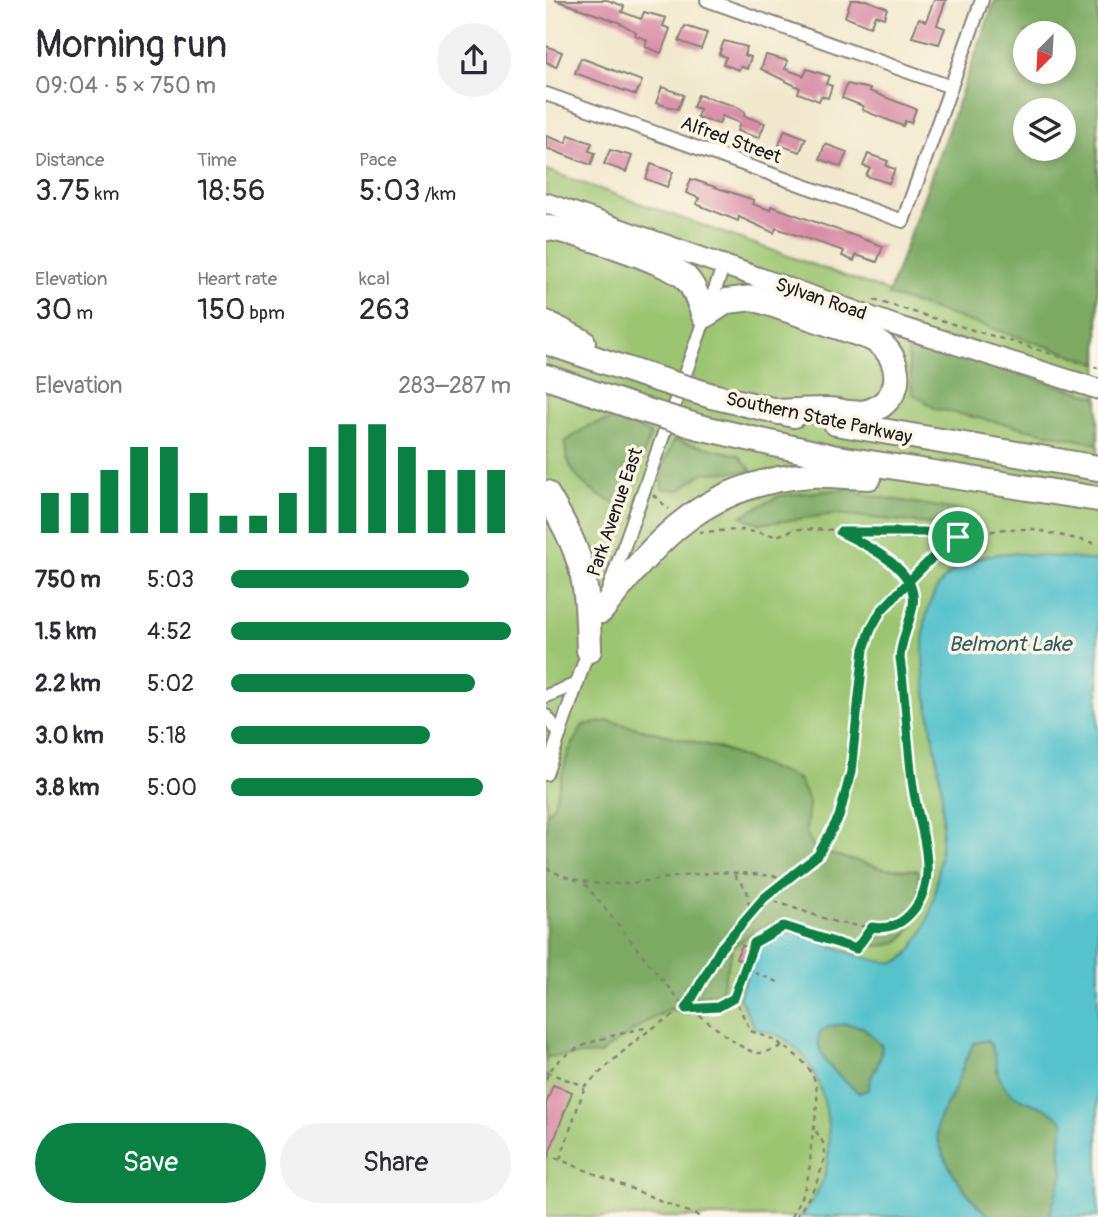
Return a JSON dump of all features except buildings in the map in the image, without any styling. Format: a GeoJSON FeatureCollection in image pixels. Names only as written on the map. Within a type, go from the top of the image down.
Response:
{"type":"FeatureCollection","features":[{"type":"Feature","properties":{"kind":"highway"},"geometry":{"type":"LineString","coordinates":[[546,228],[566,231],[677,271],[694,290],[704,316],[727,300],[753,298],[871,338],[884,346],[893,359],[897,374],[894,387],[884,404],[874,410],[860,414],[830,410],[778,412]]}},
{"type":"Feature","properties":{"kind":"highway"},"geometry":{"type":"LineString","coordinates":[[546,323],[574,336],[617,367]]}},
{"type":"Feature","properties":{"kind":"highway","name":"Southern State Parkway"},"geometry":{"type":"LineString","coordinates":[[546,342],[712,396],[778,412],[1098,468]]}},
{"type":"Feature","properties":{"kind":"highway","name":"Southern State Parkway"},"geometry":{"type":"LineString","coordinates":[[546,377],[699,427],[819,454],[944,477],[1098,499]]}},
{"type":"Feature","properties":{"kind":"highway"},"geometry":{"type":"LineString","coordinates":[[601,611],[645,556],[673,528],[703,507],[742,490],[811,475],[944,477]]}},
{"type":"Feature","properties":{"kind":"highway"},"geometry":{"type":"LineString","coordinates":[[546,493],[580,556],[587,592],[589,650]]}},
{"type":"Feature","properties":{"kind":"street"},"geometry":{"type":"LineString","coordinates":[[707,0],[951,87],[982,0]]}},
{"type":"Feature","properties":{"kind":"street","name":"Alfred Street"},"geometry":{"type":"LineString","coordinates":[[546,94],[903,221],[951,87]]}},
{"type":"Feature","properties":{"kind":"street","name":"Sylvan Road"},"geometry":{"type":"LineString","coordinates":[[546,203],[998,359],[1098,388]]}},
{"type":"Feature","properties":{"kind":"street","name":"Park Avenue East"},"geometry":{"type":"LineString","coordinates":[[546,774],[723,264]]}},
{"type":"Feature","properties":{"kind":"street"},"geometry":{"type":"LineString","coordinates":[[546,696],[577,684]]}},
{"type":"Feature","properties":{"kind":"street"},"geometry":{"type":"LineString","coordinates":[[546,716],[560,734]]}},
{"type":"Feature","properties":{"kind":"path"},"geometry":{"type":"LineString","coordinates":[[695,531],[706,533],[742,530],[777,537],[796,529],[923,532],[958,537],[1005,529],[1033,529],[1098,544]]}},
{"type":"Feature","properties":{"kind":"path"},"geometry":{"type":"LineString","coordinates":[[764,898],[838,923],[883,929],[902,922],[917,908],[924,891],[928,864],[913,788],[900,658],[901,644],[915,593],[910,580],[888,560],[840,532]]}},
{"type":"Feature","properties":{"kind":"path"},"geometry":{"type":"LineString","coordinates":[[686,1009],[721,948],[750,914],[764,898],[818,855],[839,817],[851,772],[864,649],[881,611],[938,552],[958,537]]}},
{"type":"Feature","properties":{"kind":"path"},"geometry":{"type":"LineString","coordinates":[[546,868],[585,884],[639,883],[712,873],[791,877]]}},
{"type":"Feature","properties":{"kind":"path"},"geometry":{"type":"LineString","coordinates":[[734,875],[747,890],[750,914]]}},
{"type":"Feature","properties":{"kind":"path"},"geometry":{"type":"LineString","coordinates":[[585,884],[686,1009],[702,1015],[746,1049],[761,1053],[782,1046]]}},
{"type":"Feature","properties":{"kind":"path"},"geometry":{"type":"LineString","coordinates":[[546,1079],[547,1073],[582,1047],[603,1038],[651,1027],[686,1009],[718,1007],[734,998],[754,943],[784,926],[856,949],[872,927]]}},
{"type":"Feature","properties":{"kind":"path"},"geometry":{"type":"LineString","coordinates":[[744,969],[778,982]]}},
{"type":"Feature","properties":{"kind":"path"},"geometry":{"type":"LineString","coordinates":[[734,998],[751,1031],[782,1046],[804,1063],[816,1083],[819,1107],[805,1188],[794,1217]]}},
{"type":"Feature","properties":{"kind":"path"},"geometry":{"type":"LineString","coordinates":[[560,1160],[585,1086],[651,1027]]}},
{"type":"Feature","properties":{"kind":"path"},"geometry":{"type":"LineString","coordinates":[[547,1073],[585,1086]]}},
{"type":"Feature","properties":{"kind":"path"},"geometry":{"type":"LineString","coordinates":[[794,1217],[817,1180],[823,1160],[824,1146],[815,1129]]}},
{"type":"Feature","properties":{"kind":"path"},"geometry":{"type":"LineString","coordinates":[[546,1154],[701,1217]]}},
{"type":"Feature","properties":{"kind":"green space"},"geometry":{"type":"Polygon","coordinates":[[[995,0],[1098,0],[1098,1217],[546,1217],[546,170],[890,292],[995,0]]]}},
{"type":"Feature","properties":{"kind":"green space"},"geometry":{"type":"Polygon","coordinates":[[[995,0],[1098,0],[1098,363],[888,295],[995,0]]]}},
{"type":"Feature","properties":{"kind":"green space"},"geometry":{"type":"Polygon","coordinates":[[[907,342],[1098,397],[1098,444],[936,409],[912,393],[907,342]]]}},
{"type":"Feature","properties":{"kind":"green space"},"geometry":{"type":"Polygon","coordinates":[[[617,418],[651,434],[623,507],[592,491],[583,483],[570,465],[565,442],[588,426],[617,418]]]}},
{"type":"Feature","properties":{"kind":"green space"},"geometry":{"type":"Polygon","coordinates":[[[674,440],[739,455],[752,471],[703,473],[680,490],[662,489],[662,468],[674,440]]]}},
{"type":"Feature","properties":{"kind":"green space"},"geometry":{"type":"Polygon","coordinates":[[[852,488],[861,494],[962,511],[930,524],[835,514],[761,524],[741,516],[779,496],[852,488]]]}},
{"type":"Feature","properties":{"kind":"green space"},"geometry":{"type":"Polygon","coordinates":[[[609,721],[716,747],[798,779],[809,802],[806,832],[815,850],[886,869],[918,870],[917,905],[905,936],[891,944],[873,945],[852,942],[788,924],[765,925],[733,947],[721,991],[686,1001],[649,1020],[600,1054],[546,1057],[546,814],[554,804],[568,753],[583,725],[609,721]]]}},
{"type":"Feature","properties":{"kind":"green space"},"geometry":{"type":"Polygon","coordinates":[[[845,1024],[863,1027],[882,1046],[868,1090],[859,1093],[829,1066],[818,1041],[820,1032],[830,1026],[845,1024]]]}},
{"type":"Feature","properties":{"kind":"green space"},"geometry":{"type":"Polygon","coordinates":[[[989,1040],[996,1051],[997,1072],[1043,1104],[1064,1123],[1060,1144],[1063,1174],[1049,1217],[990,1217],[963,1188],[941,1150],[937,1126],[939,1119],[974,1043],[989,1040]]]}},
{"type":"Feature","properties":{"kind":"water","name":"Belmont Lake"},"geometry":{"type":"Polygon","coordinates":[[[1012,553],[1098,561],[1098,1217],[1049,1217],[1063,1174],[1060,1144],[1064,1123],[1050,1111],[1017,1097],[1004,1086],[988,1040],[974,1043],[937,1126],[941,1150],[947,1163],[963,1188],[990,1217],[801,1217],[815,1197],[825,1174],[829,1137],[823,1098],[808,1062],[796,1048],[781,1037],[755,1028],[739,997],[757,947],[788,930],[873,960],[895,962],[910,952],[927,923],[939,863],[942,800],[924,677],[923,640],[929,607],[944,579],[971,561],[1012,553]],[[845,1024],[830,1026],[820,1032],[818,1041],[829,1066],[859,1093],[868,1090],[882,1046],[863,1027],[845,1024]]]}},
{"type":"Feature","properties":{"kind":"route"},"geometry":{"type":"LineString","coordinates":[[958,537],[923,532],[840,532],[888,560],[910,580],[915,593],[901,644],[900,658],[913,788],[928,864],[924,891],[917,908],[902,922],[883,929],[872,927],[864,933],[856,949],[784,926],[754,943],[734,998],[711,1009],[686,1009],[721,948],[764,898],[818,855],[839,817],[851,772],[864,649],[871,629],[881,611],[910,580],[938,552],[958,537]]}}]}
